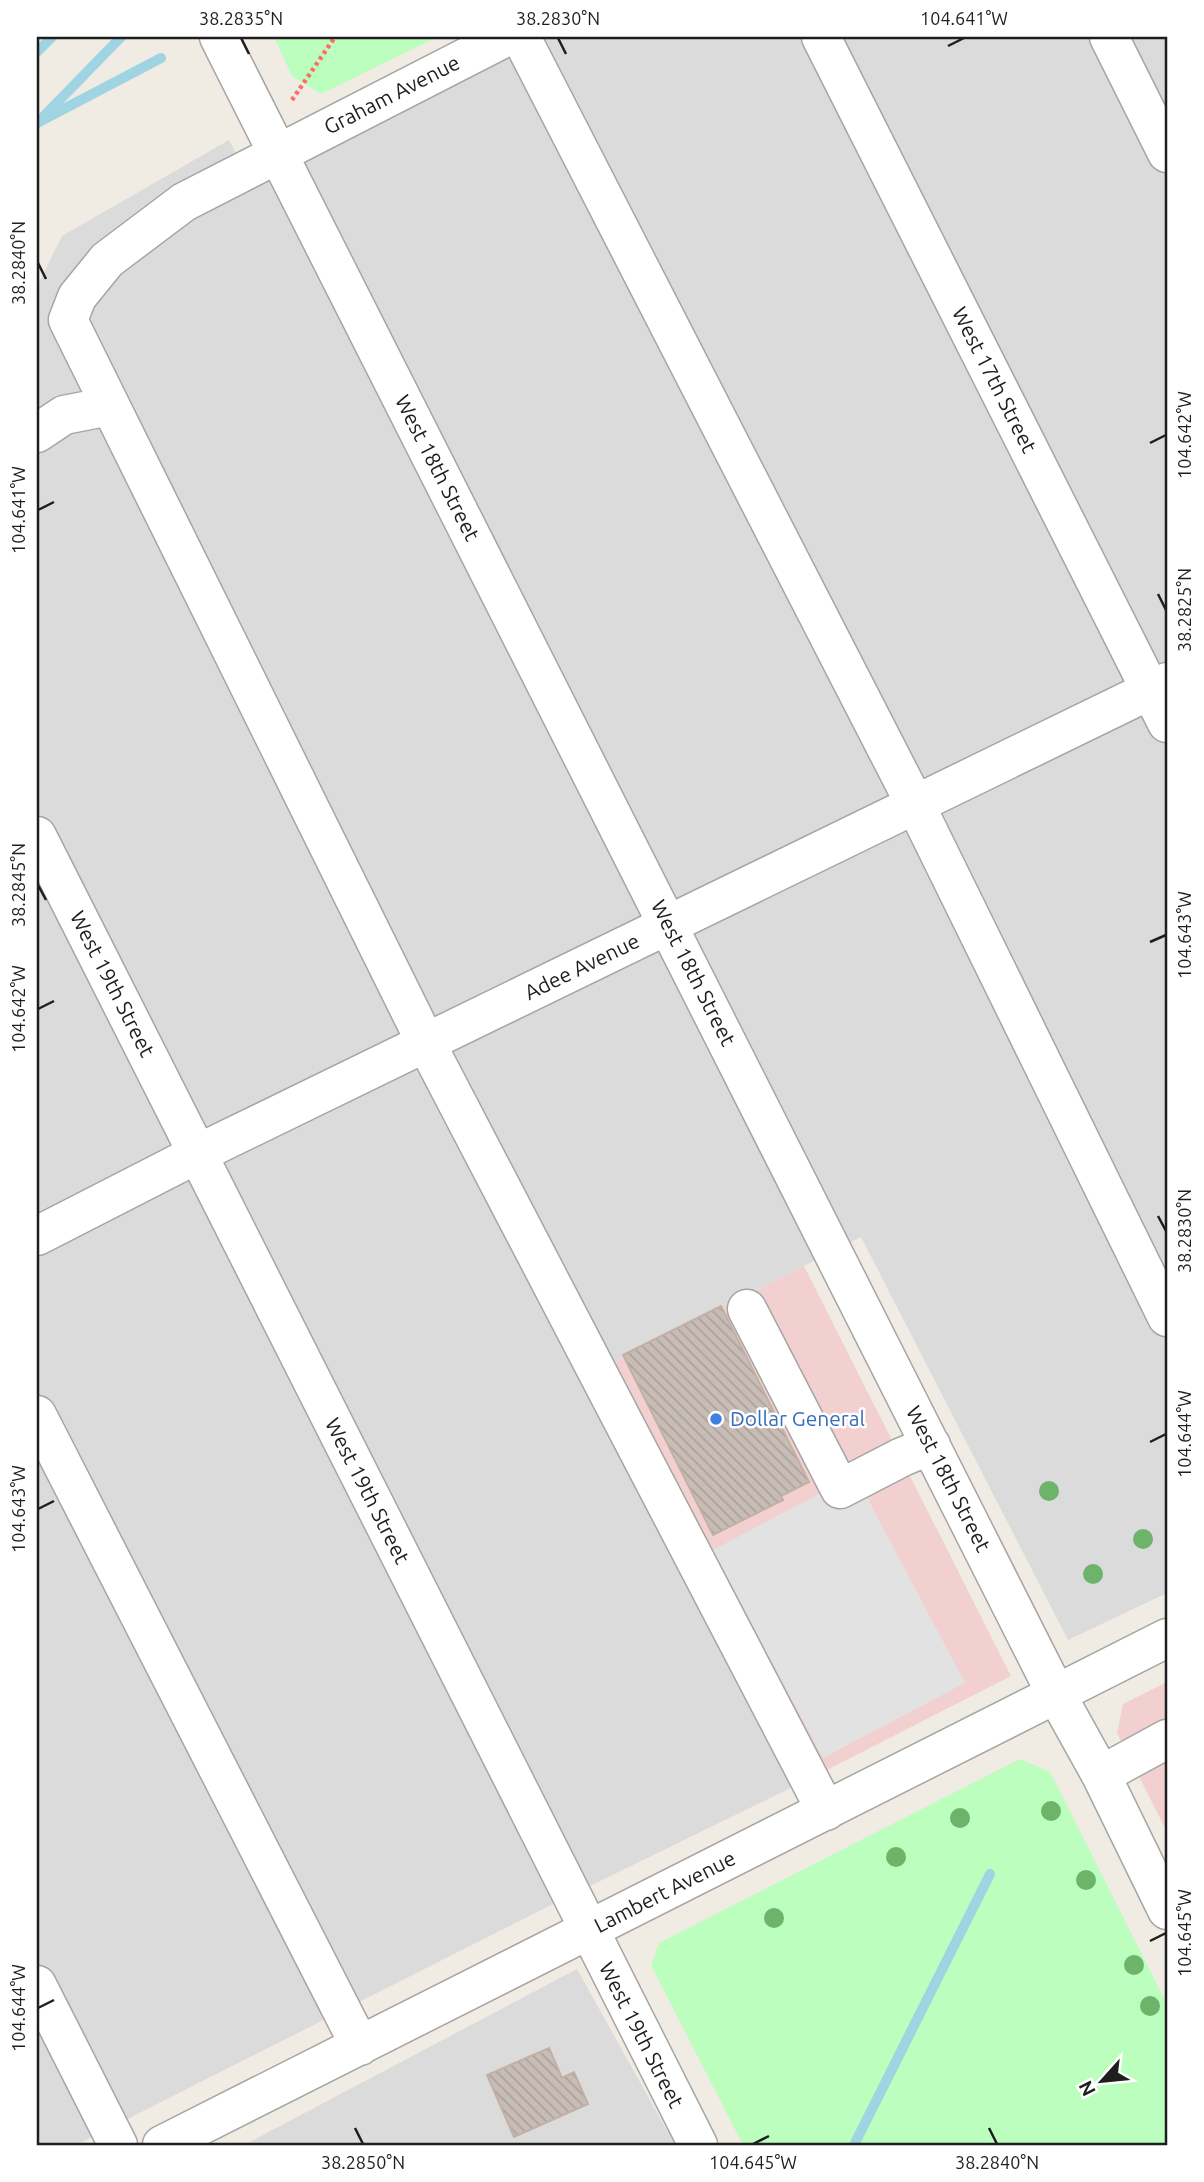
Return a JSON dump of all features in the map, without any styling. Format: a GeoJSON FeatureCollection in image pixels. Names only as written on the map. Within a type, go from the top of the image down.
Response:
{"type":"FeatureCollection","features":[{"type":"Feature","properties":{"kind":"street","name":"West 18th Street"},"geometry":{"type":"LineString","coordinates":[[219,37],[1167,1910]]}},
{"type":"Feature","properties":{"kind":"street","name":"Graham Avenue"},"geometry":{"type":"LineString","coordinates":[[506,37],[273,144],[184,202],[107,260],[77,297],[68,320],[426,1043],[826,1811]]}},
{"type":"Feature","properties":{"kind":"street"},"geometry":{"type":"LineString","coordinates":[[521,37],[915,804],[1167,1317]]}},
{"type":"Feature","properties":{"kind":"street","name":"West 17th Street"},"geometry":{"type":"LineString","coordinates":[[821,37],[1162,698]]}},
{"type":"Feature","properties":{"kind":"street"},"geometry":{"type":"LineString","coordinates":[[1109,37],[1167,153]]}},
{"type":"Feature","properties":{"kind":"street"},"geometry":{"type":"LineString","coordinates":[[37,433],[64,415],[110,406]]}},
{"type":"Feature","properties":{"kind":"street","name":"Adee Avenue"},"geometry":{"type":"LineString","coordinates":[[37,1236],[197,1154],[915,804],[1162,698]]}},
{"type":"Feature","properties":{"kind":"street","name":"West 19th Street"},"geometry":{"type":"LineString","coordinates":[[37,836],[698,2145]]}},
{"type":"Feature","properties":{"kind":"street"},"geometry":{"type":"LineString","coordinates":[[747,1309],[840,1489],[902,1457],[931,1446]]}},
{"type":"Feature","properties":{"kind":"street"},"geometry":{"type":"LineString","coordinates":[[37,1415],[360,2046]]}},
{"type":"Feature","properties":{"kind":"street","name":"Lambert Avenue"},"geometry":{"type":"LineString","coordinates":[[162,2145],[1056,1694],[1166,1642]]}},
{"type":"Feature","properties":{"kind":"street"},"geometry":{"type":"LineString","coordinates":[[1101,1775],[1167,1739]]}},
{"type":"Feature","properties":{"kind":"street"},"geometry":{"type":"LineString","coordinates":[[37,1985],[118,2145]]}},
{"type":"Feature","properties":{"kind":"path"},"geometry":{"type":"LineString","coordinates":[[273,144],[335,37]]}},
{"type":"Feature","properties":{"kind":"shaded area"},"geometry":{"type":"Polygon","coordinates":[[[549,37],[1167,37],[1167,1593],[1068,1640],[861,1237],[609,1365],[817,1775],[549,1906],[76,2145],[37,2145],[37,287],[62,236],[229,140],[253,186],[549,37]]]}},
{"type":"Feature","properties":{"kind":"shaded area"},"geometry":{"type":"Polygon","coordinates":[[[804,1266],[1011,1676],[817,1775],[609,1365],[804,1266]]]}},
{"type":"Feature","properties":{"kind":"shaded area"},"geometry":{"type":"Polygon","coordinates":[[[855,1475],[965,1683],[823,1758],[713,1550],[855,1475]]]}},
{"type":"Feature","properties":{"kind":"shaded area"},"geometry":{"type":"Polygon","coordinates":[[[1167,1682],[1167,1832],[1117,1733],[1123,1704],[1167,1682]]]}},
{"type":"Feature","properties":{"kind":"shaded area"},"geometry":{"type":"Polygon","coordinates":[[[577,1969],[675,2145],[244,2145],[577,1969]]]}},
{"type":"Feature","properties":{"kind":"green space"},"geometry":{"type":"Polygon","coordinates":[[[274,37],[437,37],[321,94],[292,76],[274,37]]]}},
{"type":"Feature","properties":{"kind":"green space"},"geometry":{"type":"Polygon","coordinates":[[[1020,1759],[1050,1772],[1167,2004],[1167,2145],[743,2145],[651,1965],[659,1943],[1020,1759]]]}},
{"type":"Feature","properties":{"kind":"building","name":"Dollar General"},"geometry":{"type":"Polygon","coordinates":[[[721,1306],[809,1482],[781,1496],[783,1500],[713,1535],[623,1355],[721,1306]]]}},
{"type":"Feature","properties":{"kind":"building"},"geometry":{"type":"Polygon","coordinates":[[[549,2048],[562,2078],[574,2072],[588,2104],[514,2137],[487,2075],[549,2048]]]}},
{"type":"Feature","properties":{"kind":"waterway"},"geometry":{"type":"LineString","coordinates":[[37,52],[52,37]]}},
{"type":"Feature","properties":{"kind":"waterway"},"geometry":{"type":"LineString","coordinates":[[44,116],[121,37]]}},
{"type":"Feature","properties":{"kind":"waterway"},"geometry":{"type":"LineString","coordinates":[[37,123],[161,58]]}},
{"type":"Feature","properties":{"kind":"waterway"},"geometry":{"type":"LineString","coordinates":[[854,2145],[990,1874]]}},
{"type":"Feature","properties":{"kind":"place","name":"Dollar General"},"geometry":{"type":"Point","coordinates":[716,1419]}}]}
